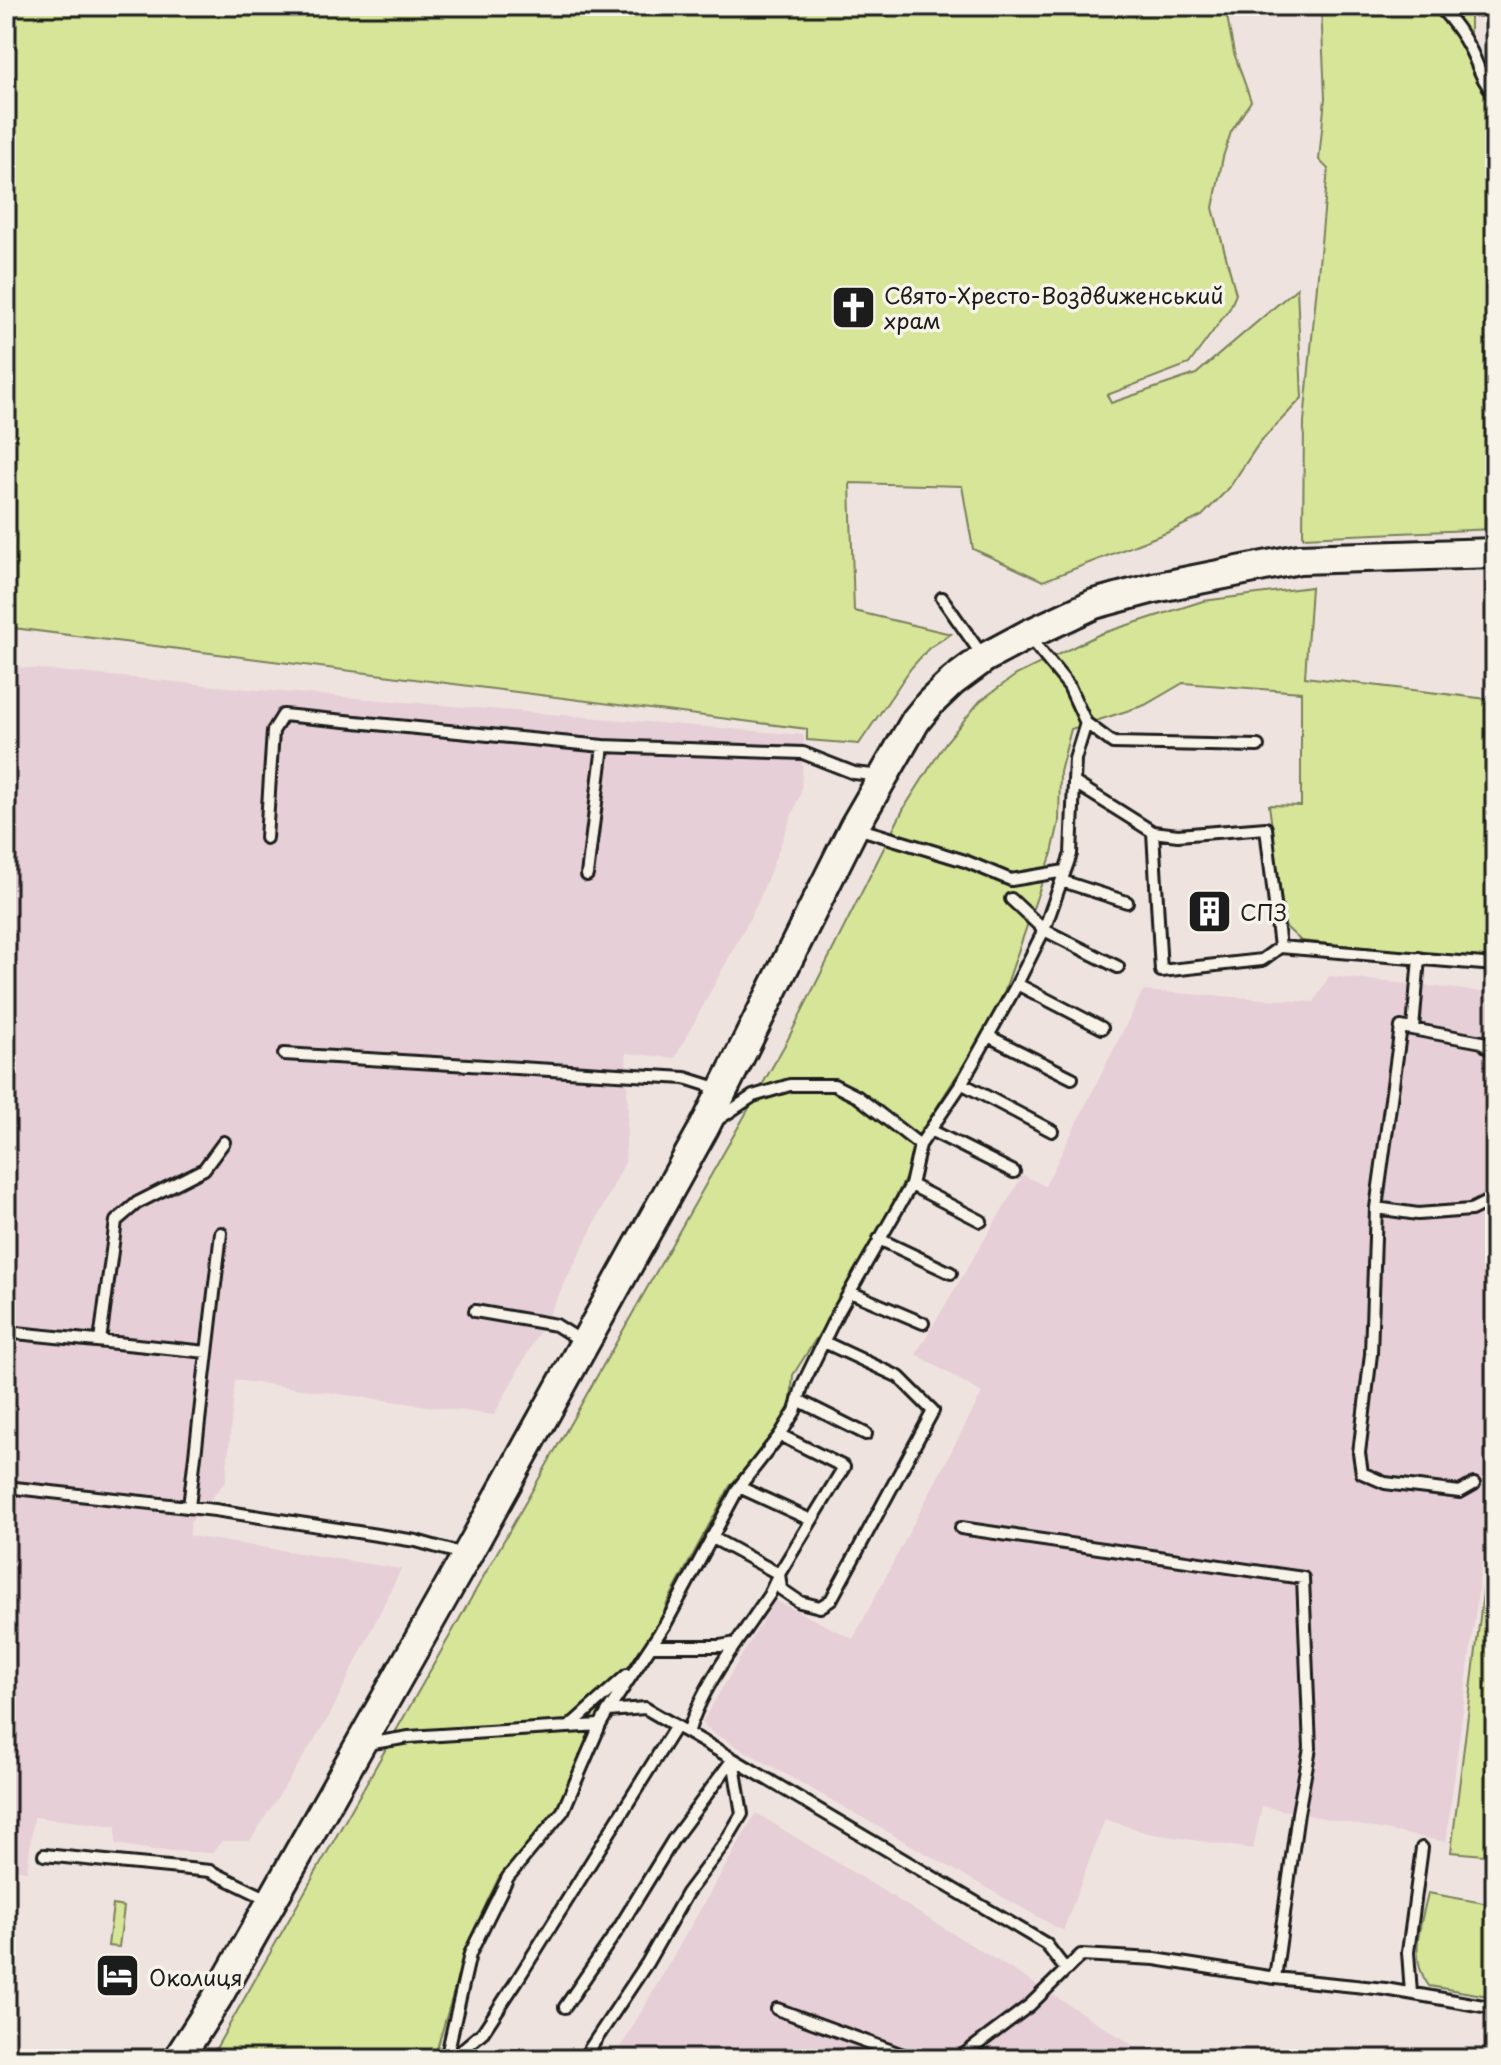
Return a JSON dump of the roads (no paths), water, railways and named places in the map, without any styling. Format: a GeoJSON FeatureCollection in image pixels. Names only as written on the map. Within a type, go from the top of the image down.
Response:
{"type":"FeatureCollection","features":[{"type":"Feature","properties":{"kind":"street"},"geometry":{"type":"LineString","coordinates":[[178,2059],[272,1901],[725,1091],[854,827],[916,720],[930,703],[984,658],[1027,635],[1094,604],[1154,588],[1299,559],[1495,553]]}},
{"type":"Feature","properties":{"kind":"lane"},"geometry":{"type":"LineString","coordinates":[[1439,6],[1456,25],[1485,84],[1495,95]]}},
{"type":"Feature","properties":{"kind":"lane"},"geometry":{"type":"LineString","coordinates":[[942,598],[984,658]]}},
{"type":"Feature","properties":{"kind":"lane"},"geometry":{"type":"LineString","coordinates":[[1027,635],[1069,686],[1086,723],[1113,743],[1258,746]]}},
{"type":"Feature","properties":{"kind":"lane"},"geometry":{"type":"LineString","coordinates":[[266,838],[273,731],[283,715],[603,746],[803,753],[854,773],[884,776]]}},
{"type":"Feature","properties":{"kind":"lane"},"geometry":{"type":"LineString","coordinates":[[448,2059],[470,1954],[508,1877],[563,1811],[608,1711],[652,1646],[739,1487],[795,1411],[803,1384],[824,1342],[911,1185],[920,1145],[961,1083],[1044,930],[1071,854],[1075,759],[1086,723]]}},
{"type":"Feature","properties":{"kind":"lane"},"geometry":{"type":"LineString","coordinates":[[587,875],[603,746]]}},
{"type":"Feature","properties":{"kind":"lane"},"geometry":{"type":"LineString","coordinates":[[1075,783],[1153,832],[1178,835],[1266,828],[1280,947]]}},
{"type":"Feature","properties":{"kind":"lane"},"geometry":{"type":"LineString","coordinates":[[854,827],[965,861],[1011,880],[1064,876],[1127,902]]}},
{"type":"Feature","properties":{"kind":"lane"},"geometry":{"type":"LineString","coordinates":[[1153,832],[1161,971],[1262,960],[1280,947],[1495,965]]}},
{"type":"Feature","properties":{"kind":"lane"},"geometry":{"type":"LineString","coordinates":[[1011,899],[1044,930],[1118,967]]}},
{"type":"Feature","properties":{"kind":"lane"},"geometry":{"type":"LineString","coordinates":[[1413,1029],[1419,958]]}},
{"type":"Feature","properties":{"kind":"lane"},"geometry":{"type":"LineString","coordinates":[[1017,984],[1102,1028]]}},
{"type":"Feature","properties":{"kind":"lane"},"geometry":{"type":"LineString","coordinates":[[1474,1484],[1460,1492],[1385,1483],[1362,1473],[1359,1453],[1371,1354],[1376,1208],[1401,1027],[1482,1042],[1495,1054]]}},
{"type":"Feature","properties":{"kind":"lane"},"geometry":{"type":"LineString","coordinates":[[988,1036],[1072,1078]]}},
{"type":"Feature","properties":{"kind":"lane"},"geometry":{"type":"LineString","coordinates":[[284,1054],[685,1078],[725,1091]]}},
{"type":"Feature","properties":{"kind":"lane"},"geometry":{"type":"LineString","coordinates":[[961,1083],[1052,1131]]}},
{"type":"Feature","properties":{"kind":"lane"},"geometry":{"type":"LineString","coordinates":[[705,1126],[724,1117],[753,1096],[765,1092],[790,1085],[834,1085],[858,1097],[920,1145]]}},
{"type":"Feature","properties":{"kind":"lane"},"geometry":{"type":"LineString","coordinates":[[930,1130],[1014,1172]]}},
{"type":"Feature","properties":{"kind":"lane"},"geometry":{"type":"LineString","coordinates":[[100,1341],[116,1221],[137,1203],[204,1169],[224,1142]]}},
{"type":"Feature","properties":{"kind":"lane"},"geometry":{"type":"LineString","coordinates":[[911,1185],[981,1221]]}},
{"type":"Feature","properties":{"kind":"lane"},"geometry":{"type":"LineString","coordinates":[[1376,1208],[1418,1214],[1471,1210],[1495,1198]]}},
{"type":"Feature","properties":{"kind":"lane"},"geometry":{"type":"LineString","coordinates":[[189,1507],[221,1233]]}},
{"type":"Feature","properties":{"kind":"lane"},"geometry":{"type":"LineString","coordinates":[[879,1239],[951,1273]]}},
{"type":"Feature","properties":{"kind":"lane"},"geometry":{"type":"LineString","coordinates":[[850,1292],[923,1323]]}},
{"type":"Feature","properties":{"kind":"lane"},"geometry":{"type":"LineString","coordinates":[[475,1311],[556,1325],[585,1343]]}},
{"type":"Feature","properties":{"kind":"lane"},"geometry":{"type":"LineString","coordinates":[[6,1332],[207,1352]]}},
{"type":"Feature","properties":{"kind":"lane"},"geometry":{"type":"LineString","coordinates":[[779,1574],[781,1589],[800,1602],[820,1607],[831,1600],[933,1411],[899,1377],[824,1342]]}},
{"type":"Feature","properties":{"kind":"lane"},"geometry":{"type":"LineString","coordinates":[[798,1400],[866,1434]]}},
{"type":"Feature","properties":{"kind":"lane"},"geometry":{"type":"LineString","coordinates":[[688,1733],[719,1667],[769,1595],[844,1467],[780,1435]]}},
{"type":"Feature","properties":{"kind":"lane"},"geometry":{"type":"LineString","coordinates":[[6,1487],[189,1507],[416,1541],[467,1555]]}},
{"type":"Feature","properties":{"kind":"lane"},"geometry":{"type":"LineString","coordinates":[[739,1487],[811,1520]]}},
{"type":"Feature","properties":{"kind":"lane"},"geometry":{"type":"LineString","coordinates":[[961,1528],[1303,1578],[1310,1748],[1275,1978]]}},
{"type":"Feature","properties":{"kind":"lane"},"geometry":{"type":"LineString","coordinates":[[711,1537],[779,1574]]}},
{"type":"Feature","properties":{"kind":"lane"},"geometry":{"type":"LineString","coordinates":[[652,1646],[720,1646],[736,1643]]}},
{"type":"Feature","properties":{"kind":"lane"},"geometry":{"type":"LineString","coordinates":[[569,1727],[640,1664]]}},
{"type":"Feature","properties":{"kind":"lane"},"geometry":{"type":"LineString","coordinates":[[608,1711],[645,1708],[1046,1944],[1066,1970]]}},
{"type":"Feature","properties":{"kind":"lane"},"geometry":{"type":"LineString","coordinates":[[359,1745],[409,1737],[600,1725]]}},
{"type":"Feature","properties":{"kind":"lane"},"geometry":{"type":"LineString","coordinates":[[448,2059],[483,2032],[676,1726]]}},
{"type":"Feature","properties":{"kind":"lane"},"geometry":{"type":"LineString","coordinates":[[565,2007],[619,1928],[673,1840],[733,1759]]}},
{"type":"Feature","properties":{"kind":"lane"},"geometry":{"type":"LineString","coordinates":[[583,2059],[647,1963],[687,1893],[742,1814],[733,1759]]}},
{"type":"Feature","properties":{"kind":"lane"},"geometry":{"type":"LineString","coordinates":[[1411,1993],[1408,1952],[1422,1848]]}},
{"type":"Feature","properties":{"kind":"lane"},"geometry":{"type":"LineString","coordinates":[[44,1855],[210,1871],[272,1901]]}},
{"type":"Feature","properties":{"kind":"lane"},"geometry":{"type":"LineString","coordinates":[[958,2059],[1030,2005],[1081,1955],[1155,1959],[1275,1978],[1411,1993],[1495,2008]]}},
{"type":"Feature","properties":{"kind":"lane"},"geometry":{"type":"LineString","coordinates":[[777,2009],[914,2059]]}},
{"type":"Feature","properties":{"kind":"place","name":"Свято-Хресто-Воздвиженський храм"},"geometry":{"type":"Point","coordinates":[853,307]}},
{"type":"Feature","properties":{"kind":"place","name":"СПЗ"},"geometry":{"type":"Point","coordinates":[1209,911]}},
{"type":"Feature","properties":{"kind":"place","name":"Околиця"},"geometry":{"type":"Point","coordinates":[118,1976]}}]}
